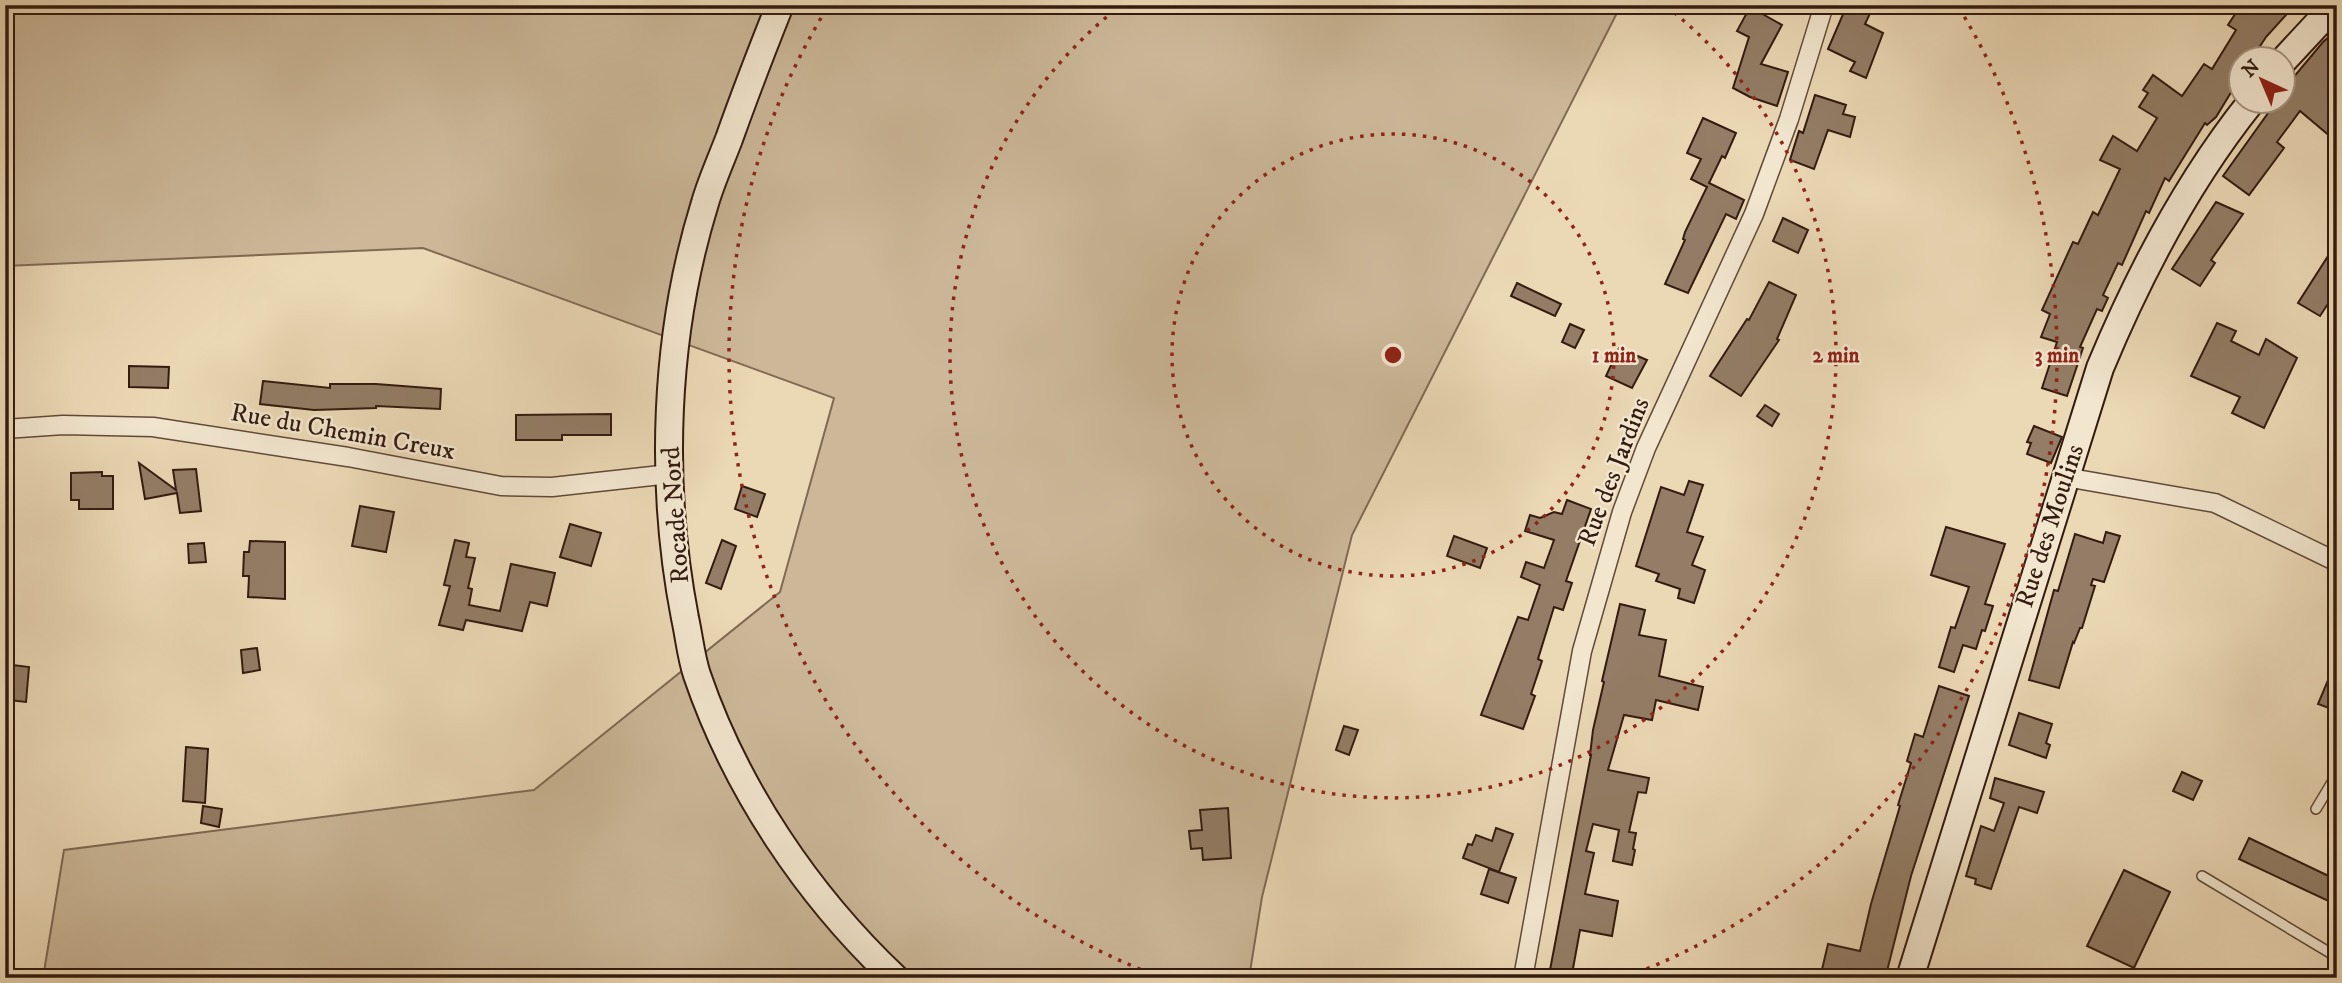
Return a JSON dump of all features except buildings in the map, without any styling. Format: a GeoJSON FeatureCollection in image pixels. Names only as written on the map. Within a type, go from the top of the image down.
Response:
{"type":"FeatureCollection","features":[{"type":"Feature","properties":{"kind":"main road","name":"Rocade Nord"},"geometry":{"type":"LineString","coordinates":[[780,5],[705,203],[689,267],[670,388],[670,474],[678,581],[696,672],[723,742],[762,811],[804,876],[835,916],[895,978]]}},
{"type":"Feature","properties":{"kind":"main road"},"geometry":{"type":"LineString","coordinates":[[2296,48],[2335,5]]}},
{"type":"Feature","properties":{"kind":"main road","name":"Rue des Moulins"},"geometry":{"type":"LineString","coordinates":[[1910,978],[2100,368],[2139,280],[2190,188],[2240,116]]}},
{"type":"Feature","properties":{"kind":"street","name":"Rue des Jardins"},"geometry":{"type":"LineString","coordinates":[[1524,978],[1582,651],[1622,512],[1646,448],[1754,214],[1789,119],[1824,5]]}},
{"type":"Feature","properties":{"kind":"street","name":"Rue du Chemin Creux"},"geometry":{"type":"LineString","coordinates":[[5,429],[63,425],[153,427],[348,457],[501,486],[552,487],[670,474]]}},
{"type":"Feature","properties":{"kind":"street"},"geometry":{"type":"LineString","coordinates":[[2065,477],[2215,503],[2337,562]]}},
{"type":"Feature","properties":{"kind":"lane"},"geometry":{"type":"LineString","coordinates":[[2316,809],[2337,774]]}},
{"type":"Feature","properties":{"kind":"lane"},"geometry":{"type":"LineString","coordinates":[[2202,876],[2337,957]]}},
{"type":"Feature","properties":{"kind":"shaded area"},"geometry":{"type":"Polygon","coordinates":[[[5,5],[1621,5],[1352,535],[1262,897],[1249,978],[43,978],[64,850],[534,790],[780,592],[834,398],[423,248],[5,266],[5,5]]]}}]}
